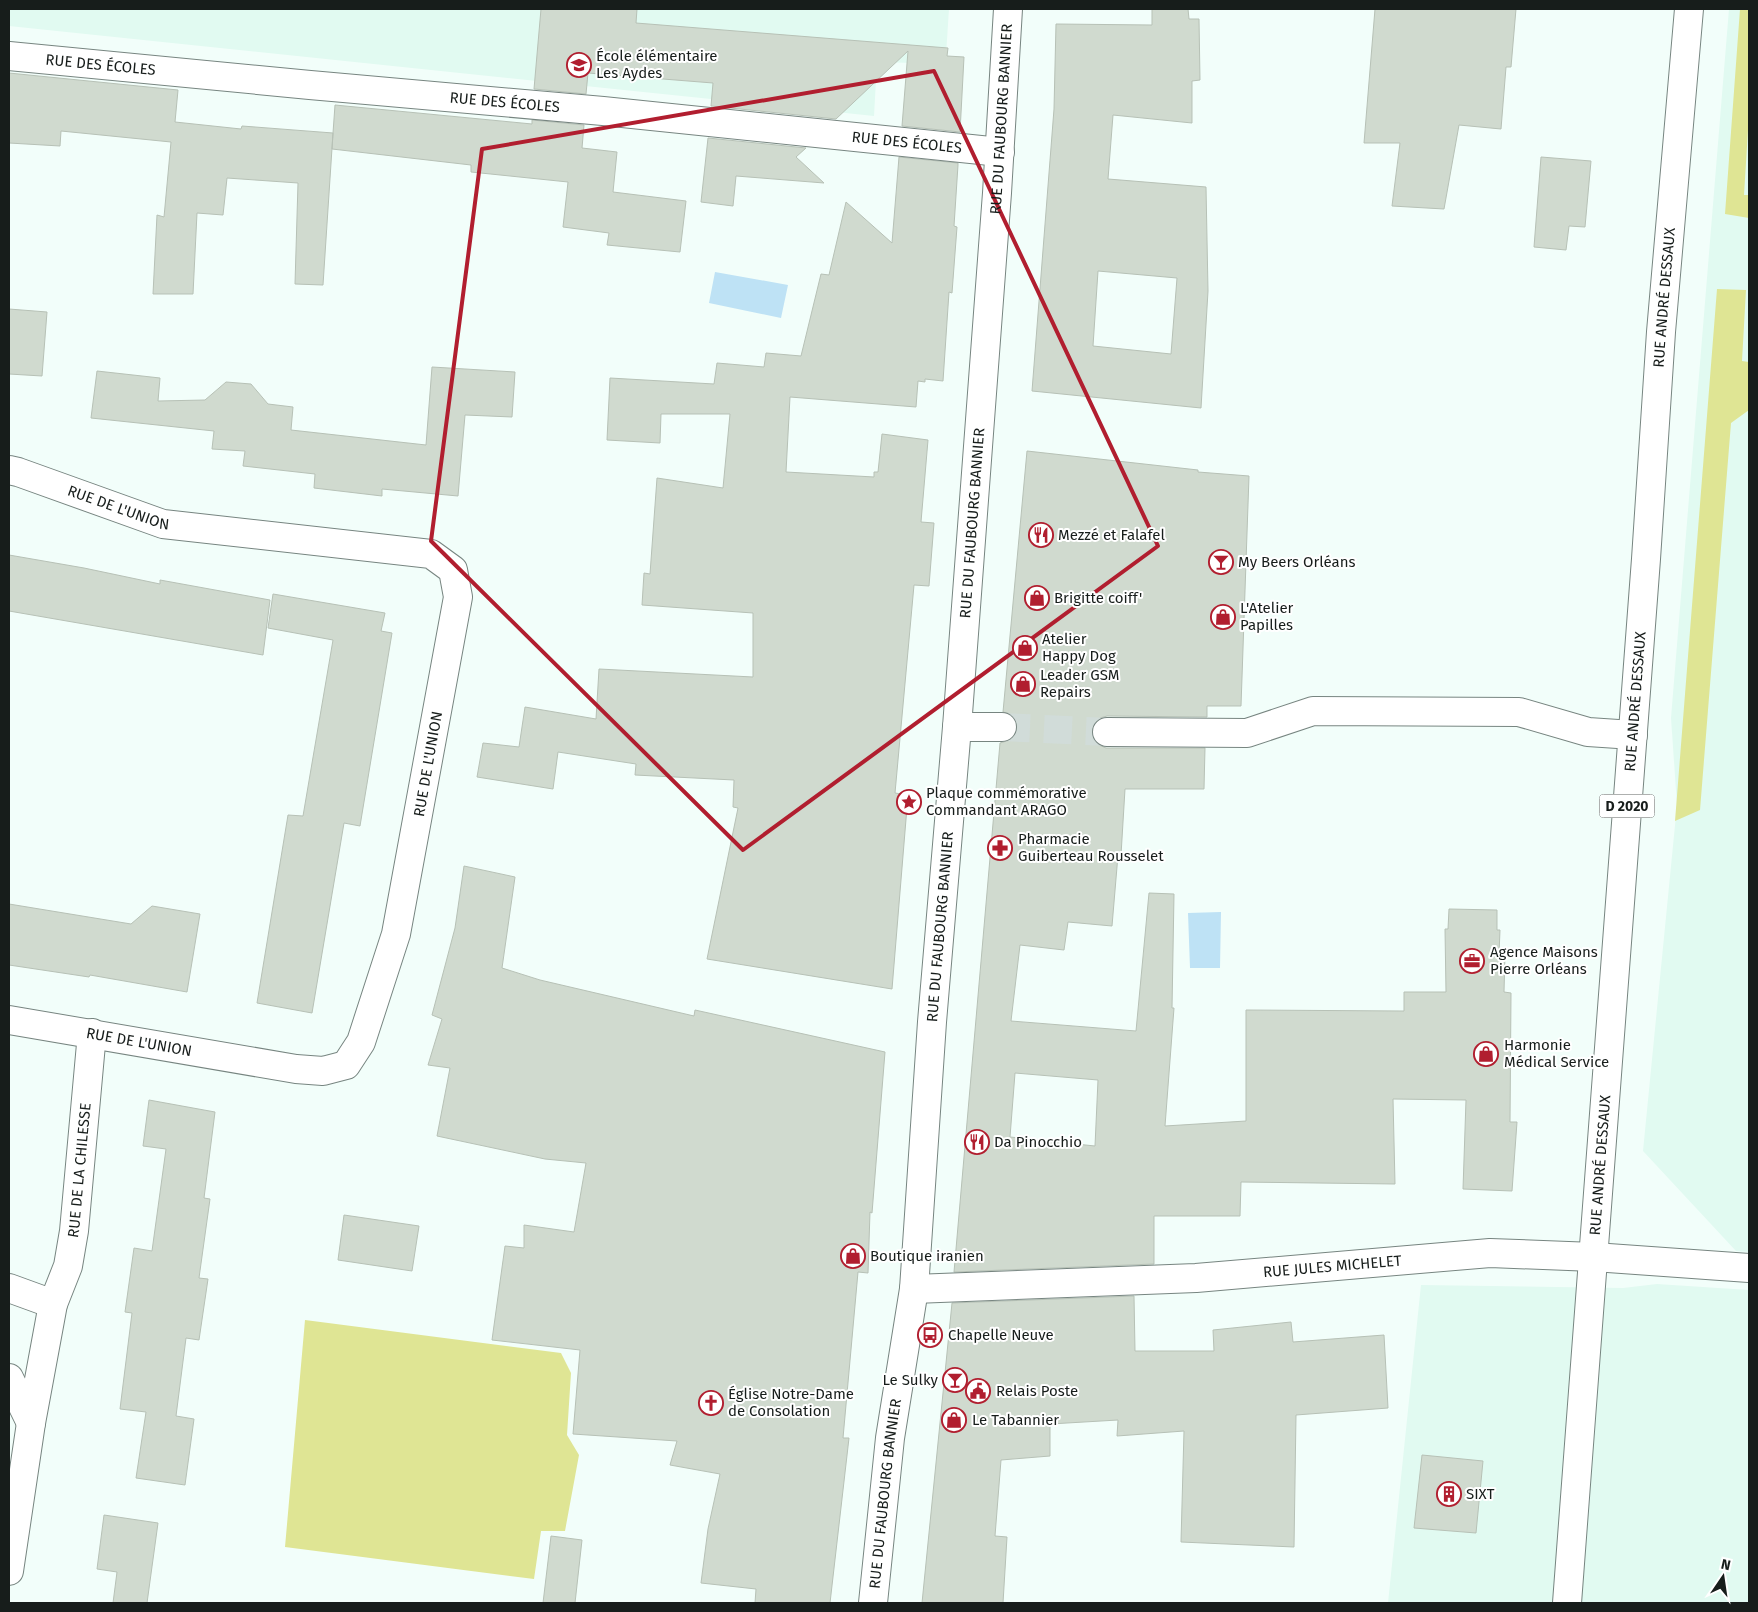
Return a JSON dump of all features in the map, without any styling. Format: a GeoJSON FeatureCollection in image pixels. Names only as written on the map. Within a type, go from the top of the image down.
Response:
{"type":"FeatureCollection","features":[{"type":"Feature","properties":{"kind":"street","name":"RUE DU FAUBOURG BANNIER"},"geometry":{"type":"LineString","coordinates":[[873,1603],[890,1438],[914,1289],[932,1022],[957,727],[1000,152],[1008,9]]}},
{"type":"Feature","properties":{"kind":"street","name":"RUE ANDRÉ DESSAUX"},"geometry":{"type":"LineString","coordinates":[[1567,1603],[1633,735],[1661,332],[1688,9]]}},
{"type":"Feature","properties":{"kind":"street","name":"RUE DES ÉCOLES"},"geometry":{"type":"LineString","coordinates":[[9,56],[603,111],[1000,152]]}},
{"type":"Feature","properties":{"kind":"street","name":"RUE DE L'UNION"},"geometry":{"type":"LineString","coordinates":[[9,470],[163,524],[430,554],[453,570],[458,597],[396,934],[361,1042],[346,1065],[323,1071],[296,1069],[9,1020]]}},
{"type":"Feature","properties":{"kind":"street"},"geometry":{"type":"LineString","coordinates":[[1107,732],[1247,733],[1313,711],[1519,712],[1588,732],[1633,735]]}},
{"type":"Feature","properties":{"kind":"street"},"geometry":{"type":"LineString","coordinates":[[957,727],[1002,727]]}},
{"type":"Feature","properties":{"kind":"street","name":"RUE DE LA CHILESSE"},"geometry":{"type":"LineString","coordinates":[[9,1571],[31,1423],[53,1304],[68,1266],[74,1231],[92,1033]]}},
{"type":"Feature","properties":{"kind":"street","name":"RUE JULES MICHELET"},"geometry":{"type":"LineString","coordinates":[[914,1289],[1196,1278],[1490,1253],[1594,1256],[1749,1268]]}},
{"type":"Feature","properties":{"kind":"street"},"geometry":{"type":"LineString","coordinates":[[9,1288],[53,1304]]}},
{"type":"Feature","properties":{"kind":"street"},"geometry":{"type":"LineString","coordinates":[[9,1378],[31,1423]]}},
{"type":"Feature","properties":{"kind":"highlighted area"},"geometry":{"type":"Polygon","coordinates":[[[934,71],[1158,546],[743,850],[431,541],[482,149],[934,71]]]}},
{"type":"Feature","properties":{"kind":"shaded area"},"geometry":{"type":"Polygon","coordinates":[[[9,9],[949,9],[946,55],[914,63],[877,62],[874,116],[9,26],[9,9]]]}},
{"type":"Feature","properties":{"kind":"shaded area"},"geometry":{"type":"Polygon","coordinates":[[[1729,9],[1749,9],[1749,1252],[1736,1251],[1643,1151],[1677,805],[1671,718],[1729,9]]]}},
{"type":"Feature","properties":{"kind":"shaded area"},"geometry":{"type":"Polygon","coordinates":[[[1657,1284],[1749,1290],[1749,1603],[1388,1603],[1421,1285],[1623,1288],[1657,1284]]]}},
{"type":"Feature","properties":{"kind":"green space"},"geometry":{"type":"Polygon","coordinates":[[[1740,9],[1749,9],[1749,114],[1744,195],[1749,195],[1749,218],[1725,214],[1740,9]]]}},
{"type":"Feature","properties":{"kind":"green space"},"geometry":{"type":"Polygon","coordinates":[[[1717,289],[1746,290],[1742,361],[1749,362],[1749,410],[1731,423],[1700,810],[1675,821],[1717,289]]]}},
{"type":"Feature","properties":{"kind":"green space"},"geometry":{"type":"Polygon","coordinates":[[[305,1320],[561,1353],[571,1373],[567,1435],[579,1455],[565,1531],[541,1531],[534,1579],[285,1547],[305,1320]]]}},
{"type":"Feature","properties":{"kind":"water"},"geometry":{"type":"Polygon","coordinates":[[[715,272],[788,285],[781,318],[709,303],[715,272]]]}},
{"type":"Feature","properties":{"kind":"water"},"geometry":{"type":"Polygon","coordinates":[[[1221,912],[1220,968],[1190,968],[1188,913],[1221,912]]]}},
{"type":"Feature","properties":{"kind":"building"},"geometry":{"type":"Polygon","coordinates":[[[541,9],[637,9],[636,23],[948,48],[947,56],[964,57],[960,132],[902,126],[908,51],[836,119],[711,106],[713,83],[588,73],[586,94],[534,89],[541,9]]]}},
{"type":"Feature","properties":{"kind":"building"},"geometry":{"type":"Polygon","coordinates":[[[1152,9],[1188,9],[1189,19],[1199,19],[1200,80],[1192,81],[1192,123],[1113,115],[1108,179],[1206,187],[1208,291],[1201,408],[1032,391],[1054,109],[1056,24],[1152,25],[1152,9]],[[1098,271],[1093,346],[1171,354],[1177,278],[1098,271]]]}},
{"type":"Feature","properties":{"kind":"building"},"geometry":{"type":"Polygon","coordinates":[[[1375,9],[1516,9],[1511,67],[1506,67],[1501,129],[1459,125],[1444,209],[1392,206],[1400,143],[1364,143],[1375,9]]]}},
{"type":"Feature","properties":{"kind":"building"},"geometry":{"type":"Polygon","coordinates":[[[9,73],[178,90],[175,122],[241,129],[242,126],[333,133],[323,285],[295,284],[298,183],[227,178],[223,215],[197,213],[193,294],[153,294],[157,215],[164,217],[171,142],[61,131],[60,146],[9,143],[9,73]]]}},
{"type":"Feature","properties":{"kind":"building"},"geometry":{"type":"Polygon","coordinates":[[[335,105],[532,124],[532,120],[584,125],[582,148],[617,152],[613,192],[686,201],[680,252],[607,245],[609,233],[563,227],[568,182],[471,172],[471,165],[332,149],[335,105]]]}},
{"type":"Feature","properties":{"kind":"building"},"geometry":{"type":"Polygon","coordinates":[[[708,138],[806,148],[796,157],[824,183],[736,176],[733,206],[701,202],[708,138]]]}},
{"type":"Feature","properties":{"kind":"building"},"geometry":{"type":"Polygon","coordinates":[[[899,157],[958,163],[954,226],[957,227],[952,293],[949,292],[943,381],[925,379],[925,382],[918,381],[916,407],[790,397],[786,472],[874,477],[874,472],[878,472],[882,434],[928,440],[921,522],[934,523],[929,586],[914,585],[895,793],[908,795],[892,989],[707,959],[738,808],[733,807],[734,780],[635,775],[636,764],[558,752],[553,789],[477,777],[483,743],[519,747],[525,707],[596,719],[599,669],[753,677],[753,613],[642,605],[644,573],[650,574],[657,478],[723,488],[730,414],[661,414],[660,443],[607,440],[610,378],[714,384],[717,363],[764,367],[766,353],[801,356],[821,274],[829,275],[846,202],[892,243],[899,157]]]}},
{"type":"Feature","properties":{"kind":"building"},"geometry":{"type":"Polygon","coordinates":[[[1541,157],[1591,161],[1585,227],[1569,226],[1566,250],[1534,247],[1541,157]]]}},
{"type":"Feature","properties":{"kind":"building"},"geometry":{"type":"Polygon","coordinates":[[[9,309],[47,312],[42,376],[9,374],[9,309]]]}},
{"type":"Feature","properties":{"kind":"building"},"geometry":{"type":"Polygon","coordinates":[[[432,367],[515,372],[512,417],[465,415],[458,496],[382,489],[382,496],[314,488],[315,474],[243,466],[245,451],[212,449],[214,431],[91,418],[97,371],[160,378],[158,401],[205,400],[226,382],[251,384],[268,404],[293,407],[291,430],[426,445],[432,367]]]}},
{"type":"Feature","properties":{"kind":"building"},"geometry":{"type":"Polygon","coordinates":[[[1027,451],[1198,470],[1198,472],[1249,476],[1241,706],[1207,706],[1207,717],[1107,716],[1100,718],[1094,724],[1091,731],[1093,739],[1099,745],[1106,748],[1205,748],[1204,789],[1125,789],[1121,855],[1118,855],[1112,926],[1068,922],[1064,950],[1020,945],[1011,1021],[1136,1031],[1149,893],[1174,894],[1172,1008],[1174,1008],[1165,1126],[1246,1121],[1246,1010],[1404,1011],[1404,992],[1446,992],[1445,929],[1448,929],[1449,909],[1497,910],[1497,930],[1500,930],[1499,954],[1505,954],[1504,992],[1511,993],[1510,1122],[1517,1122],[1512,1191],[1463,1189],[1466,1100],[1393,1099],[1395,1184],[1241,1182],[1240,1216],[1154,1216],[1154,1264],[954,1272],[1000,743],[1010,740],[1016,734],[1018,727],[1015,719],[1010,714],[1003,712],[1027,451]],[[1015,1073],[1010,1137],[1095,1146],[1098,1080],[1015,1073]]]}},
{"type":"Feature","properties":{"kind":"building"},"geometry":{"type":"Polygon","coordinates":[[[9,555],[160,584],[160,580],[270,600],[263,655],[9,611],[9,555]]]}},
{"type":"Feature","properties":{"kind":"building"},"geometry":{"type":"Polygon","coordinates":[[[273,594],[385,613],[381,631],[392,633],[360,826],[344,823],[312,1013],[257,1003],[288,815],[303,816],[333,640],[268,628],[273,594]]]}},
{"type":"Feature","properties":{"kind":"building"},"geometry":{"type":"Polygon","coordinates":[[[464,866],[515,877],[502,968],[540,980],[694,1016],[695,1010],[885,1052],[872,1213],[870,1212],[868,1273],[858,1272],[843,1438],[849,1438],[830,1603],[755,1603],[756,1589],[701,1583],[708,1529],[720,1474],[670,1465],[677,1441],[573,1434],[580,1350],[492,1340],[505,1246],[524,1248],[524,1225],[574,1232],[586,1163],[545,1159],[437,1136],[450,1068],[428,1065],[442,1019],[432,1015],[455,928],[464,866]]]}},
{"type":"Feature","properties":{"kind":"building"},"geometry":{"type":"Polygon","coordinates":[[[9,904],[131,924],[152,906],[200,914],[187,992],[90,975],[89,977],[9,965],[9,904]]]}},
{"type":"Feature","properties":{"kind":"building"},"geometry":{"type":"Polygon","coordinates":[[[149,1100],[215,1112],[204,1198],[210,1199],[199,1278],[208,1279],[199,1340],[186,1338],[176,1416],[194,1419],[185,1485],[136,1478],[146,1412],[120,1409],[132,1313],[125,1312],[134,1248],[152,1251],[166,1149],[143,1146],[149,1100]]]}},
{"type":"Feature","properties":{"kind":"building"},"geometry":{"type":"Polygon","coordinates":[[[344,1215],[419,1226],[412,1271],[338,1260],[344,1215]]]}},
{"type":"Feature","properties":{"kind":"building"},"geometry":{"type":"Polygon","coordinates":[[[1134,1296],[1135,1351],[1214,1351],[1213,1330],[1291,1322],[1293,1342],[1384,1335],[1388,1408],[1296,1415],[1294,1547],[1181,1542],[1184,1431],[1117,1436],[1118,1420],[1050,1424],[1050,1456],[1001,1460],[995,1536],[1007,1537],[1003,1603],[922,1603],[952,1303],[1134,1296]]]}},
{"type":"Feature","properties":{"kind":"building","name":"SIXT"},"geometry":{"type":"Polygon","coordinates":[[[1422,1455],[1483,1461],[1476,1533],[1414,1528],[1422,1455]]]}},
{"type":"Feature","properties":{"kind":"building"},"geometry":{"type":"Polygon","coordinates":[[[104,1515],[158,1523],[147,1603],[113,1603],[117,1572],[97,1569],[104,1515]]]}},
{"type":"Feature","properties":{"kind":"building"},"geometry":{"type":"Polygon","coordinates":[[[551,1536],[582,1540],[575,1603],[543,1603],[551,1536]]]}},
{"type":"Feature","properties":{"kind":"tunnel"},"geometry":{"type":"LineString","coordinates":[[1002,727],[1107,732]]}},
{"type":"Feature","properties":{"kind":"place","name":"École élémentaire Les Aydes"},"geometry":{"type":"Point","coordinates":[579,65]}},
{"type":"Feature","properties":{"kind":"place","name":"Mezzé et Falafel"},"geometry":{"type":"Point","coordinates":[1041,535]}},
{"type":"Feature","properties":{"kind":"place","name":"My Beers Orléans"},"geometry":{"type":"Point","coordinates":[1221,562]}},
{"type":"Feature","properties":{"kind":"place","name":"Brigitte coiff'"},"geometry":{"type":"Point","coordinates":[1037,598]}},
{"type":"Feature","properties":{"kind":"place","name":"L'Atelier Papilles"},"geometry":{"type":"Point","coordinates":[1223,617]}},
{"type":"Feature","properties":{"kind":"place","name":"Atelier Happy Dog"},"geometry":{"type":"Point","coordinates":[1025,648]}},
{"type":"Feature","properties":{"kind":"place","name":"Leader GSM Repairs"},"geometry":{"type":"Point","coordinates":[1023,684]}},
{"type":"Feature","properties":{"kind":"place","name":"Plaque commémorative Commandant ARAGO"},"geometry":{"type":"Point","coordinates":[909,802]}},
{"type":"Feature","properties":{"kind":"place","name":"Pharmacie Guiberteau Rousselet"},"geometry":{"type":"Point","coordinates":[1000,848]}},
{"type":"Feature","properties":{"kind":"place","name":"Agence Maisons Pierre Orléans"},"geometry":{"type":"Point","coordinates":[1472,961]}},
{"type":"Feature","properties":{"kind":"place","name":"Harmonie Médical Service"},"geometry":{"type":"Point","coordinates":[1486,1054]}},
{"type":"Feature","properties":{"kind":"place","name":"Da Pinocchio"},"geometry":{"type":"Point","coordinates":[977,1142]}},
{"type":"Feature","properties":{"kind":"place","name":"Boutique iranien"},"geometry":{"type":"Point","coordinates":[853,1256]}},
{"type":"Feature","properties":{"kind":"place","name":"Chapelle Neuve"},"geometry":{"type":"Point","coordinates":[930,1335]}},
{"type":"Feature","properties":{"kind":"place","name":"Le Sulky"},"geometry":{"type":"Point","coordinates":[955,1380]}},
{"type":"Feature","properties":{"kind":"place","name":"Relais Poste"},"geometry":{"type":"Point","coordinates":[978,1391]}},
{"type":"Feature","properties":{"kind":"place","name":"Église Notre-Dame de Consolation"},"geometry":{"type":"Point","coordinates":[711,1403]}},
{"type":"Feature","properties":{"kind":"place","name":"Le Tabannier"},"geometry":{"type":"Point","coordinates":[954,1420]}},
{"type":"Feature","properties":{"kind":"place","name":"SIXT"},"geometry":{"type":"Point","coordinates":[1449,1494]}}]}
